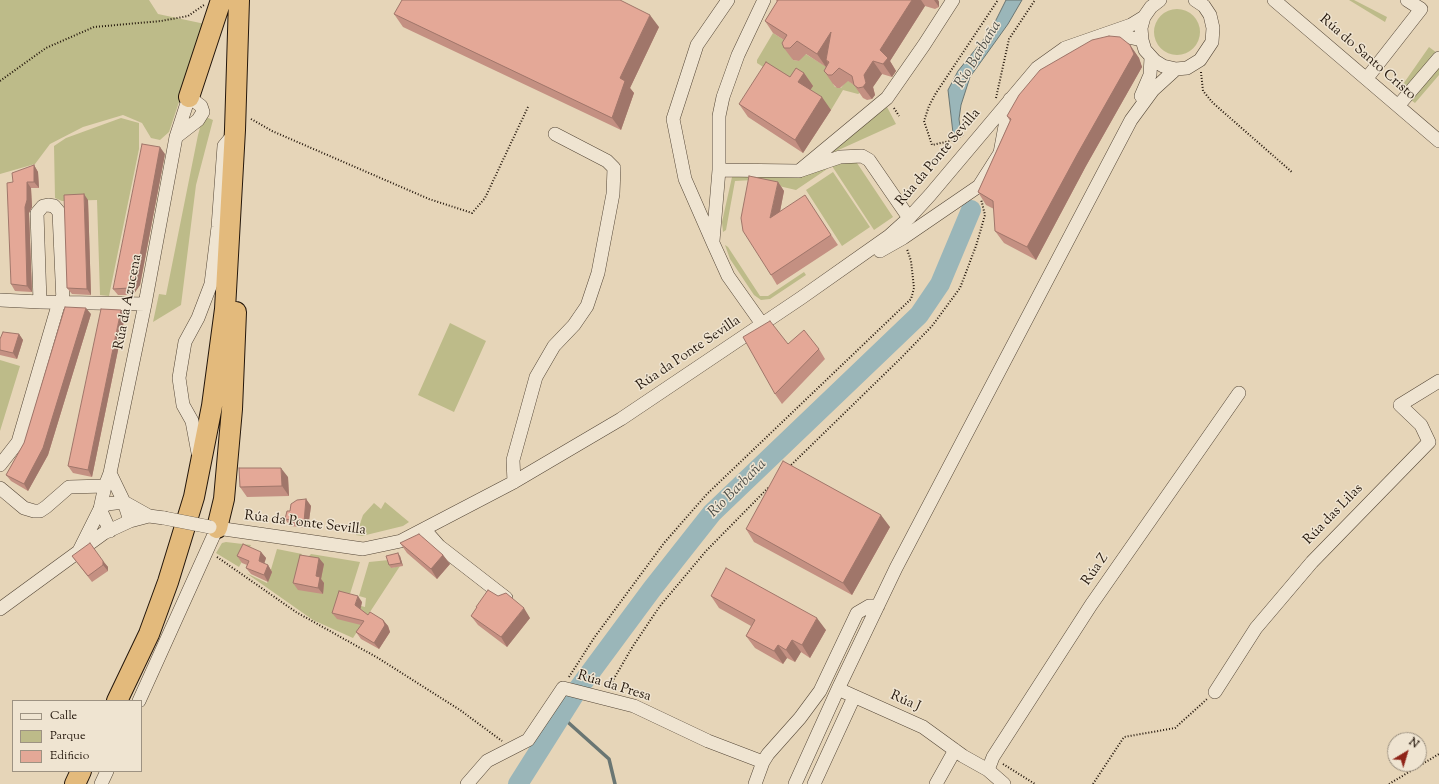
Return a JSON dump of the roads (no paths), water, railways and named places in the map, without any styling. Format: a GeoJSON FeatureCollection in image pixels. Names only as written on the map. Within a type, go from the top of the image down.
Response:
{"type":"FeatureCollection","features":[{"type":"Feature","properties":{"kind":"highway"},"geometry":{"type":"LineString","coordinates":[[189,97],[221,0]]}},
{"type":"Feature","properties":{"kind":"highway"},"geometry":{"type":"LineString","coordinates":[[117,700],[149,634],[168,582],[194,497],[212,406],[225,309],[236,121],[239,0]]}},
{"type":"Feature","properties":{"kind":"highway"},"geometry":{"type":"LineString","coordinates":[[214,528],[224,498],[232,409],[238,211],[236,121]]}},
{"type":"Feature","properties":{"kind":"highway"},"geometry":{"type":"LineString","coordinates":[[75,784],[81,772]]}},
{"type":"Feature","properties":{"kind":"street"},"geometry":{"type":"LineString","coordinates":[[728,0],[697,45],[673,119],[685,179],[728,276],[762,324]]}},
{"type":"Feature","properties":{"kind":"street"},"geometry":{"type":"LineString","coordinates":[[713,243],[720,170],[719,116],[723,97],[738,55],[764,0]]}},
{"type":"Feature","properties":{"kind":"street"},"geometry":{"type":"LineString","coordinates":[[799,171],[887,98],[953,0]]}},
{"type":"Feature","properties":{"kind":"street"},"geometry":{"type":"LineString","coordinates":[[1160,0],[1151,7],[1144,17],[1141,28],[1142,40],[1145,50],[1151,58],[1163,66],[1176,70]]}},
{"type":"Feature","properties":{"kind":"street"},"geometry":{"type":"LineString","coordinates":[[1195,0],[1204,6],[1210,15]]}},
{"type":"Feature","properties":{"kind":"street"},"geometry":{"type":"LineString","coordinates":[[1136,111],[1158,84],[1176,70],[1192,66],[1200,60],[1212,42],[1213,28],[1210,15],[1211,0]]}},
{"type":"Feature","properties":{"kind":"street","name":"Rúa do Santo Cristo"},"geometry":{"type":"LineString","coordinates":[[1274,0],[1368,78],[1398,106],[1437,136]]}},
{"type":"Feature","properties":{"kind":"street"},"geometry":{"type":"LineString","coordinates":[[1368,78],[1421,9],[1407,0]]}},
{"type":"Feature","properties":{"kind":"street","name":"Rúa da Ponte Sevilla"},"geometry":{"type":"LineString","coordinates":[[149,516],[214,528],[363,549],[402,541],[424,530],[514,482],[621,419],[846,267],[889,236],[910,218],[1010,98],[1037,68],[1058,52],[1074,44],[1130,25],[1144,17]]}},
{"type":"Feature","properties":{"kind":"street","name":"Rúa da Ponte Sevilla"},"geometry":{"type":"LineString","coordinates":[[1103,35],[1123,36],[1142,40]]}},
{"type":"Feature","properties":{"kind":"street"},"geometry":{"type":"LineString","coordinates":[[795,784],[878,606],[1054,265],[1136,111],[1150,74],[1151,58]]}},
{"type":"Feature","properties":{"kind":"street"},"geometry":{"type":"LineString","coordinates":[[1398,106],[1439,58]]}},
{"type":"Feature","properties":{"kind":"street"},"geometry":{"type":"LineString","coordinates":[[176,136],[198,120],[203,112],[201,106],[189,97]]}},
{"type":"Feature","properties":{"kind":"street","name":"Rúa da Azucena"},"geometry":{"type":"LineString","coordinates":[[80,551],[100,508],[105,486],[110,473],[145,304],[176,136],[189,97]]}},
{"type":"Feature","properties":{"kind":"street"},"geometry":{"type":"LineString","coordinates":[[846,267],[890,246],[979,186],[1000,153],[1010,98]]}},
{"type":"Feature","properties":{"kind":"street"},"geometry":{"type":"LineString","coordinates":[[200,469],[194,427],[183,405],[179,378],[185,342],[198,318],[211,284],[224,146],[236,121]]}},
{"type":"Feature","properties":{"kind":"street"},"geometry":{"type":"LineString","coordinates":[[514,482],[513,460],[536,377],[554,346],[574,325],[587,306],[598,273],[613,194],[614,168],[607,160],[555,134]]}},
{"type":"Feature","properties":{"kind":"street"},"geometry":{"type":"LineString","coordinates":[[720,170],[799,171],[840,157],[862,156],[869,160],[910,218]]}},
{"type":"Feature","properties":{"kind":"street"},"geometry":{"type":"LineString","coordinates":[[0,465],[18,442],[61,302],[59,212],[54,206],[48,205],[43,206],[37,213],[40,302]]}},
{"type":"Feature","properties":{"kind":"street"},"geometry":{"type":"LineString","coordinates":[[0,300],[145,304]]}},
{"type":"Feature","properties":{"kind":"street","name":"Rúa das Lilas"},"geometry":{"type":"LineString","coordinates":[[1215,692],[1256,628],[1312,562],[1429,442],[1421,425],[1400,405],[1439,381]]}},
{"type":"Feature","properties":{"kind":"street","name":"Rúa Z"},"geometry":{"type":"LineString","coordinates":[[988,770],[993,758],[1091,605],[1239,393]]}},
{"type":"Feature","properties":{"kind":"street"},"geometry":{"type":"LineString","coordinates":[[110,473],[124,502],[130,521]]}},
{"type":"Feature","properties":{"kind":"street"},"geometry":{"type":"LineString","coordinates":[[0,488],[24,508],[40,511],[69,487],[105,486]]}},
{"type":"Feature","properties":{"kind":"street"},"geometry":{"type":"LineString","coordinates":[[110,531],[100,508],[114,502],[124,502],[149,516]]}},
{"type":"Feature","properties":{"kind":"street"},"geometry":{"type":"LineString","coordinates":[[0,609],[110,531],[130,521],[149,516]]}},
{"type":"Feature","properties":{"kind":"street"},"geometry":{"type":"LineString","coordinates":[[139,700],[207,551],[214,528]]}},
{"type":"Feature","properties":{"kind":"street"},"geometry":{"type":"LineString","coordinates":[[424,530],[439,546],[506,598]]}},
{"type":"Feature","properties":{"kind":"street"},"geometry":{"type":"LineString","coordinates":[[756,784],[763,762],[820,691],[857,613],[869,606],[878,606]]}},
{"type":"Feature","properties":{"kind":"street","name":"Rúa da Presa"},"geometry":{"type":"LineString","coordinates":[[467,784],[487,761],[528,740],[563,688],[634,706],[708,741],[763,762]]}},
{"type":"Feature","properties":{"kind":"street","name":"Rúa J"},"geometry":{"type":"LineString","coordinates":[[838,689],[923,727],[955,750],[988,770],[1004,784]]}},
{"type":"Feature","properties":{"kind":"street"},"geometry":{"type":"LineString","coordinates":[[814,784],[854,696]]}},
{"type":"Feature","properties":{"kind":"street"},"geometry":{"type":"LineString","coordinates":[[936,784],[955,750]]}},
{"type":"Feature","properties":{"kind":"street"},"geometry":{"type":"LineString","coordinates":[[101,784],[107,772]]}},
{"type":"Feature","properties":{"kind":"water"},"geometry":{"type":"Polygon","coordinates":[[[1006,0],[1022,0],[1008,24],[970,77],[961,105],[959,119],[961,133],[953,133],[948,90],[958,71],[991,30],[1006,0]]]}},
{"type":"Feature","properties":{"kind":"waterway","name":"Río Barbaña"},"geometry":{"type":"LineString","coordinates":[[518,784],[578,689],[652,589],[712,513],[919,315],[940,284],[971,210]]}},
{"type":"Feature","properties":{"kind":"waterway"},"geometry":{"type":"LineString","coordinates":[[561,716],[609,759],[615,784]]}}]}
